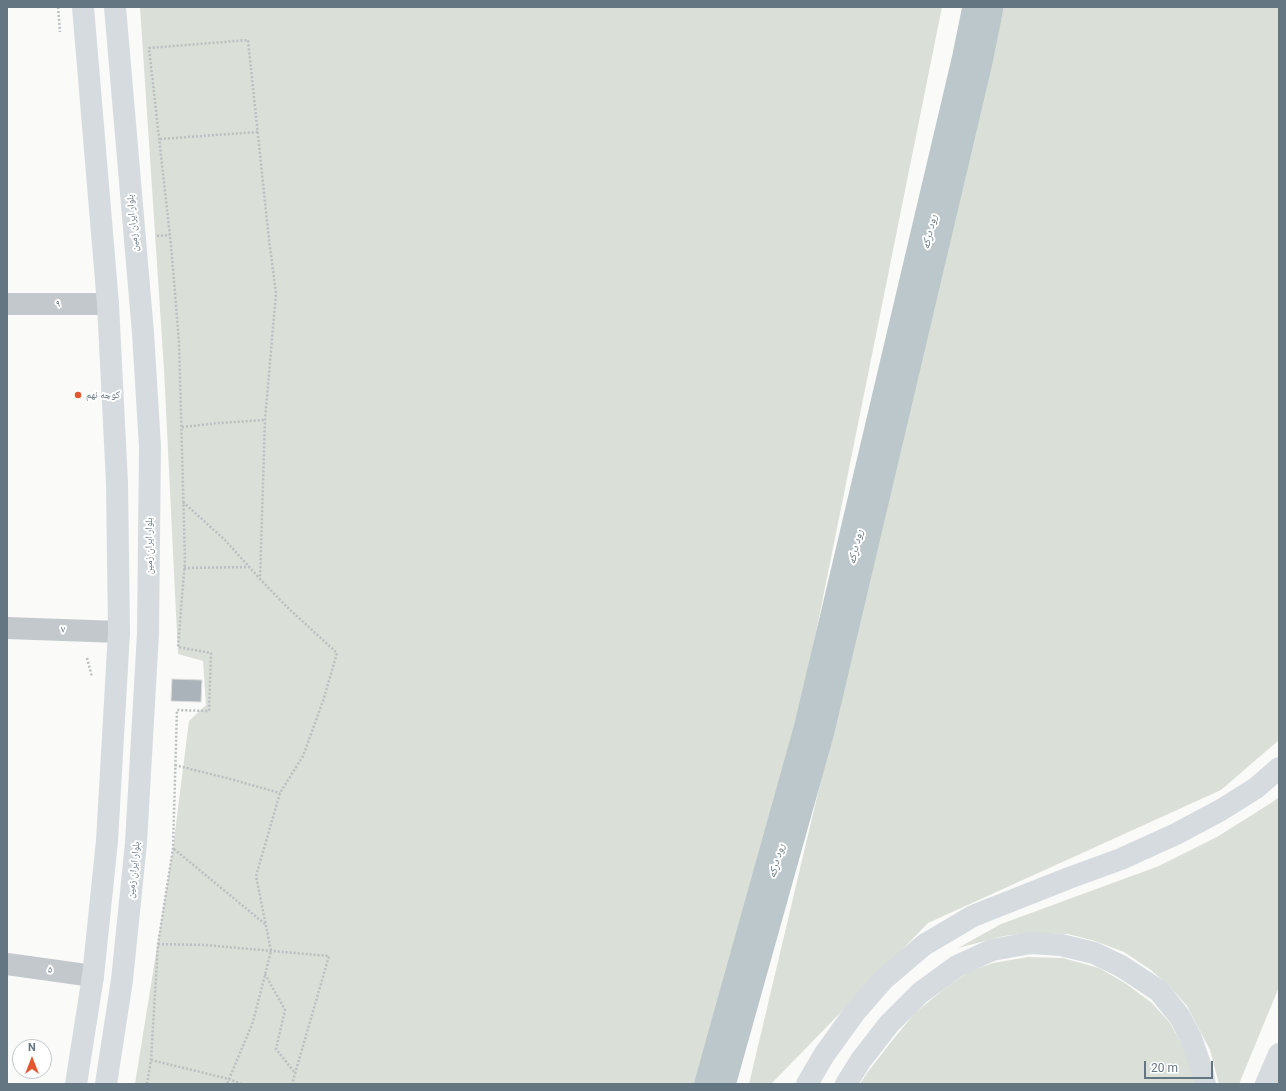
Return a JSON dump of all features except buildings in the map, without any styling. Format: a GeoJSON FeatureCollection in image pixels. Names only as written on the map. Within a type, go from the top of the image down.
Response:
{"type":"FeatureCollection","features":[{"type":"Feature","properties":{"kind":"main road"},"geometry":{"type":"LineString","coordinates":[[76,1084],[94,976],[107,841],[119,632],[117,476],[108,304],[83,7]]}},
{"type":"Feature","properties":{"kind":"main road","name":"بلوار ایران زمین"},"geometry":{"type":"LineString","coordinates":[[106,1084],[122,980],[136,851],[148,633],[150,447],[140,303],[115,7]]}},
{"type":"Feature","properties":{"kind":"main road"},"geometry":{"type":"LineString","coordinates":[[108,304],[140,303]]}},
{"type":"Feature","properties":{"kind":"main road"},"geometry":{"type":"LineString","coordinates":[[808,1084],[824,1055],[855,1012],[883,980],[924,945],[973,916],[1121,859],[1176,834],[1222,810],[1256,788],[1279,768]]}},
{"type":"Feature","properties":{"kind":"main road"},"geometry":{"type":"LineString","coordinates":[[846,1084],[861,1060],[889,1024],[920,993],[957,966],[992,950],[1031,943],[1062,945],[1094,953],[1121,966],[1159,991],[1180,1017],[1191,1038],[1202,1070],[1205,1084]]}},
{"type":"Feature","properties":{"kind":"main road"},"geometry":{"type":"LineString","coordinates":[[1266,1084],[1279,1054]]}},
{"type":"Feature","properties":{"kind":"street","name":"۹"},"geometry":{"type":"LineString","coordinates":[[7,304],[108,304]]}},
{"type":"Feature","properties":{"kind":"street","name":"۷"},"geometry":{"type":"LineString","coordinates":[[7,628],[119,632]]}},
{"type":"Feature","properties":{"kind":"street","name":"۵"},"geometry":{"type":"LineString","coordinates":[[7,964],[94,976]]}},
{"type":"Feature","properties":{"kind":"path"},"geometry":{"type":"LineString","coordinates":[[148,1084],[151,1060],[158,944],[173,848],[177,710],[209,711],[211,653],[178,647],[184,568],[179,342],[171,245],[149,48],[248,40],[276,293],[265,420],[260,579]]}},
{"type":"Feature","properties":{"kind":"path"},"geometry":{"type":"LineString","coordinates":[[160,139],[258,132]]}},
{"type":"Feature","properties":{"kind":"path"},"geometry":{"type":"LineString","coordinates":[[182,427],[265,420]]}},
{"type":"Feature","properties":{"kind":"path"},"geometry":{"type":"LineString","coordinates":[[183,502],[225,540],[287,607],[337,653],[323,701],[303,756],[280,793],[256,876],[271,951],[253,1022],[227,1084]]}},
{"type":"Feature","properties":{"kind":"path"},"geometry":{"type":"LineString","coordinates":[[184,568],[250,567]]}},
{"type":"Feature","properties":{"kind":"path"},"geometry":{"type":"LineString","coordinates":[[175,765],[280,793]]}},
{"type":"Feature","properties":{"kind":"path"},"geometry":{"type":"LineString","coordinates":[[173,848],[265,924]]}},
{"type":"Feature","properties":{"kind":"path"},"geometry":{"type":"LineString","coordinates":[[158,944],[205,945],[329,956],[292,1084]]}},
{"type":"Feature","properties":{"kind":"path"},"geometry":{"type":"LineString","coordinates":[[265,974],[285,1010],[276,1049],[295,1073]]}},
{"type":"Feature","properties":{"kind":"path"},"geometry":{"type":"LineString","coordinates":[[151,1060],[229,1079],[241,1084]]}},
{"type":"Feature","properties":{"kind":"shaded area"},"geometry":{"type":"Polygon","coordinates":[[[140,7],[942,7],[725,1084],[135,1084],[173,848],[189,721],[206,705],[203,661],[178,654],[164,369],[140,7]]]}},
{"type":"Feature","properties":{"kind":"shaded area"},"geometry":{"type":"Polygon","coordinates":[[[1004,7],[1279,7],[1279,740],[1221,790],[928,923],[771,1084],[749,1084],[1004,7]]]}},
{"type":"Feature","properties":{"kind":"shaded area"},"geometry":{"type":"Polygon","coordinates":[[[1279,797],[1279,987],[1239,1084],[1219,1084],[1210,1050],[1187,1006],[1170,987],[1151,970],[1124,952],[1095,941],[1068,934],[1030,933],[1004,936],[958,948],[1001,924],[1159,866],[1217,837],[1279,797]]]}},
{"type":"Feature","properties":{"kind":"shaded area"},"geometry":{"type":"Polygon","coordinates":[[[1028,957],[1063,958],[1099,968],[1125,983],[1152,1003],[1170,1023],[1183,1046],[1192,1071],[1194,1084],[860,1084],[891,1042],[915,1013],[943,990],[968,972],[993,963],[1028,957]]]}},
{"type":"Feature","properties":{"kind":"waterway","name":"رود درکه"},"geometry":{"type":"LineString","coordinates":[[715,1084],[814,730],[972,61],[983,7]]}},
{"type":"Feature","properties":{"kind":"place","name":"کوچه نهم"},"geometry":{"type":"Point","coordinates":[78,395]}}]}
